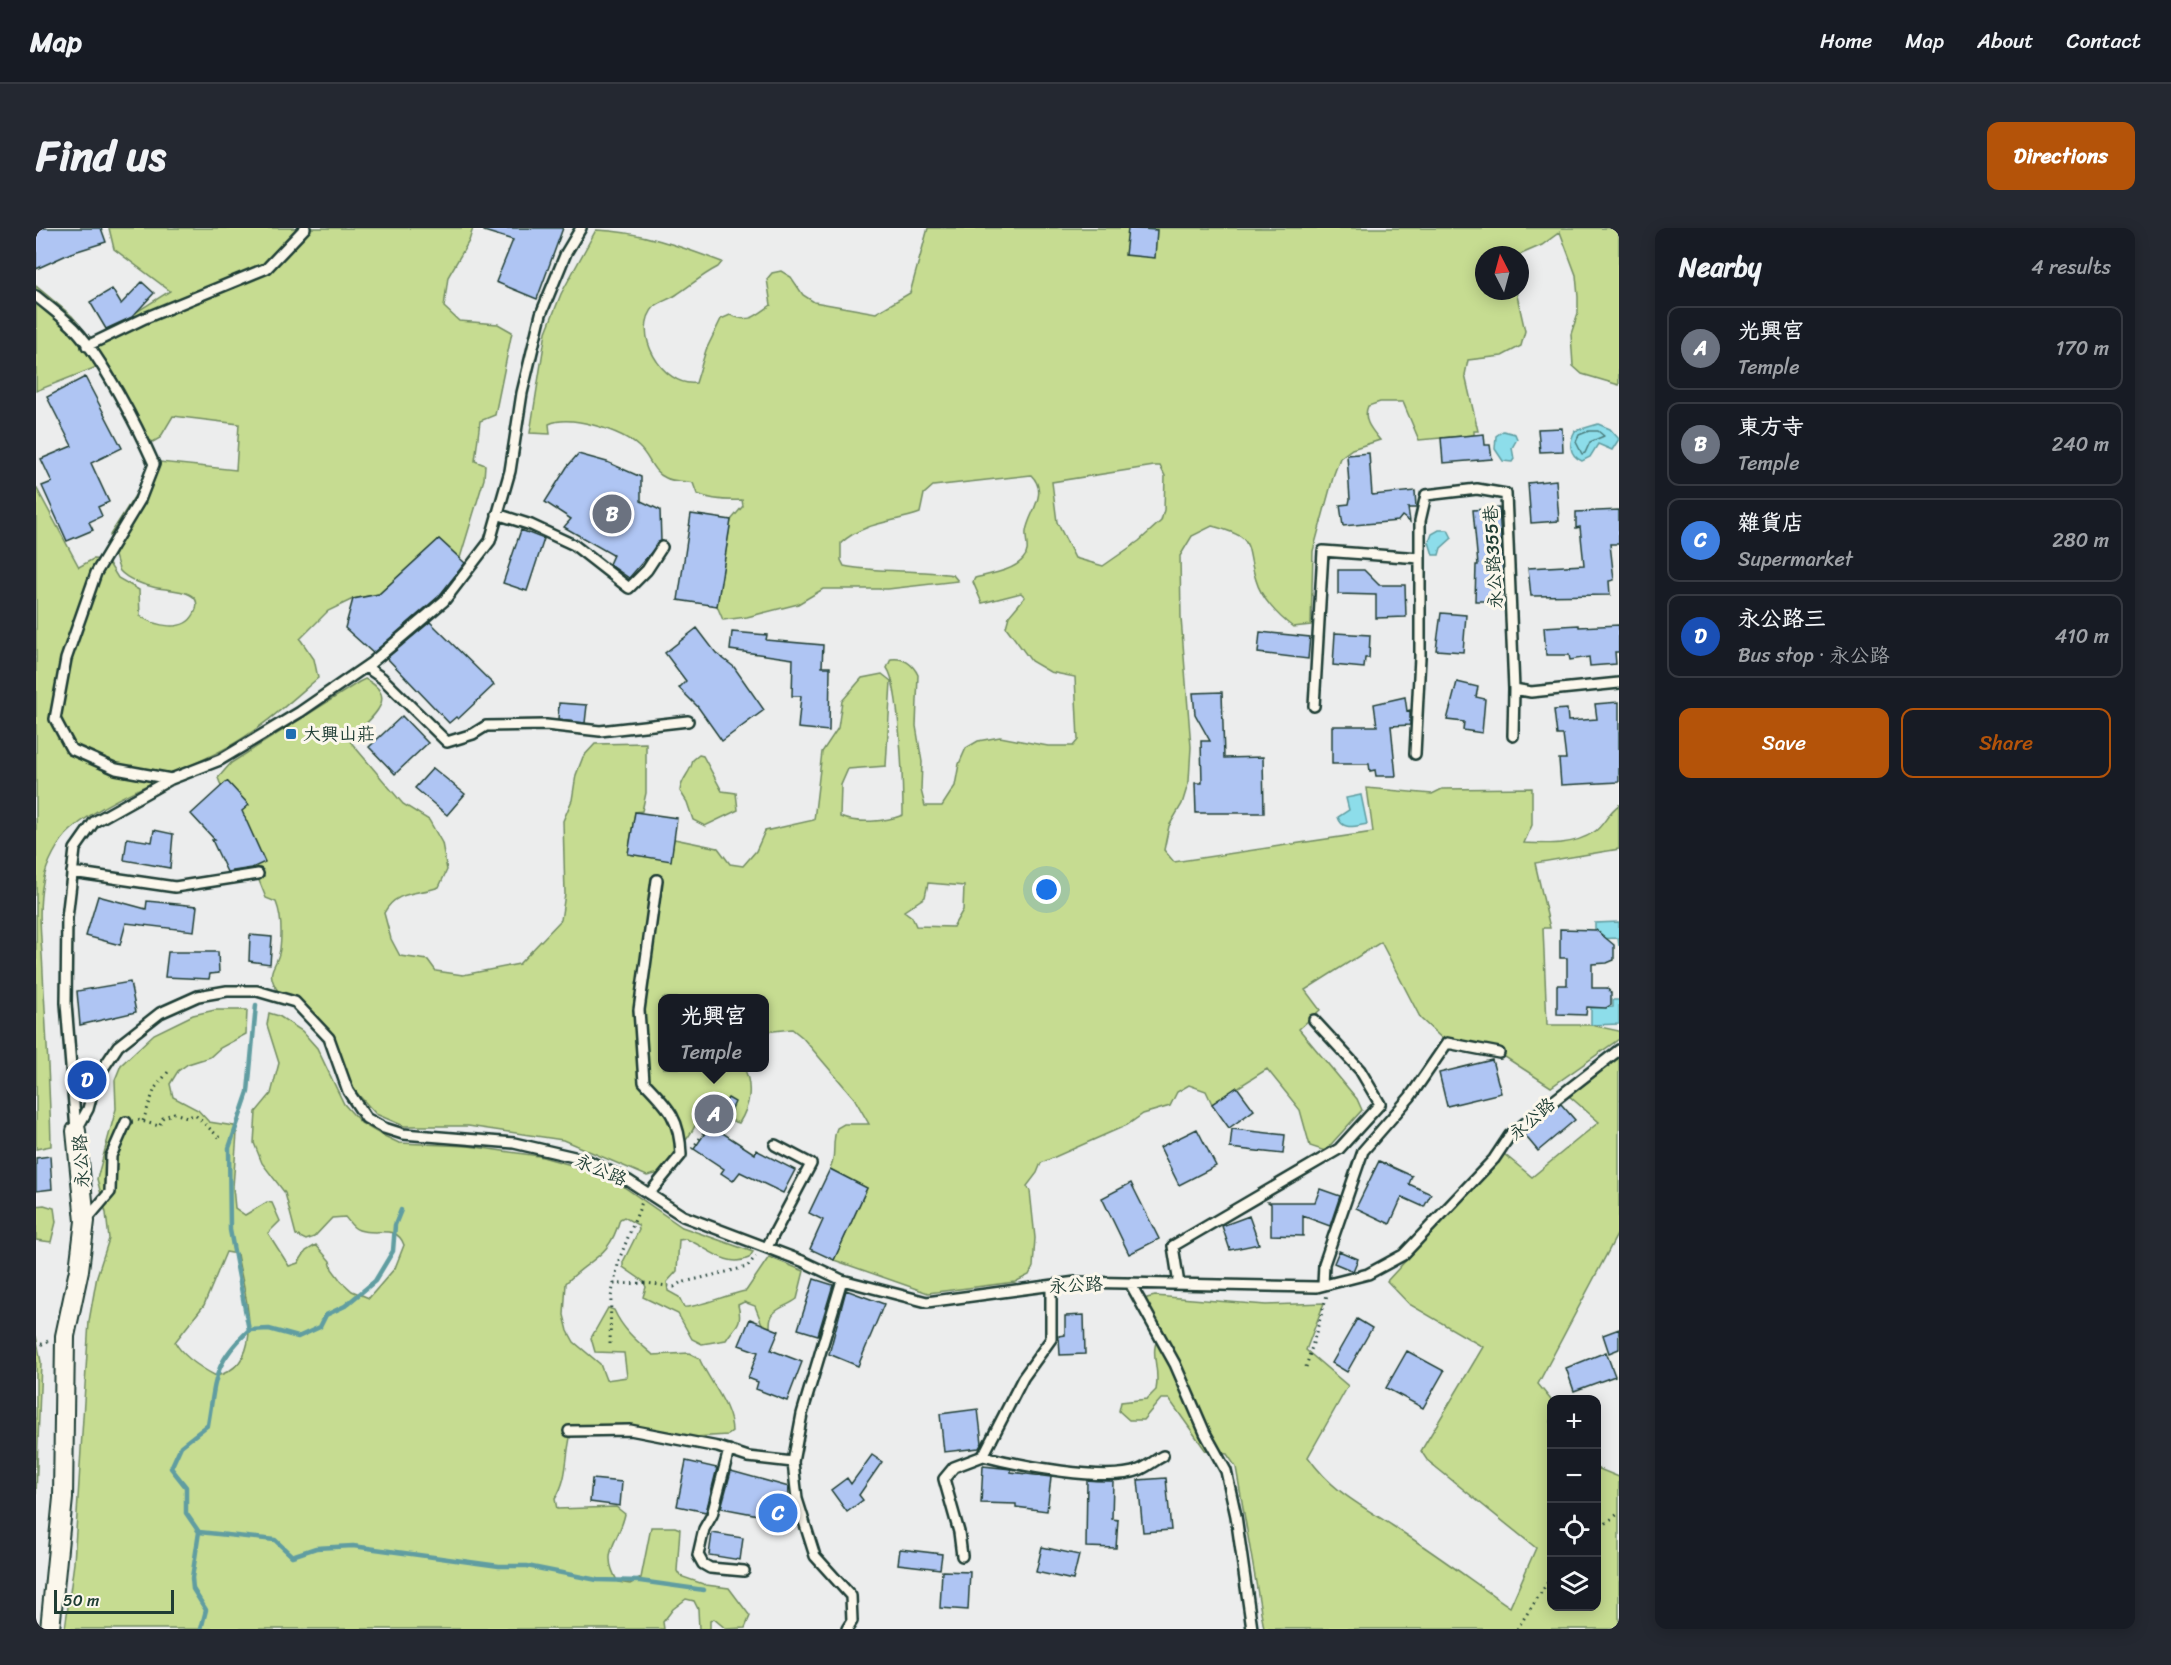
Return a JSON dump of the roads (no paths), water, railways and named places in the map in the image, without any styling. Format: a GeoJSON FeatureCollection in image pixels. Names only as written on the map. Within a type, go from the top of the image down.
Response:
{"type":"FeatureCollection","features":[{"type":"Feature","properties":{"kind":"street","name":"永公路"},"geometry":{"type":"LineString","coordinates":[[50,1629],[63,1498],[65,1336],[79,1270],[86,1221],[76,1131]]}},
{"type":"Feature","properties":{"kind":"lane"},"geometry":{"type":"LineString","coordinates":[[87,346],[145,318],[267,268],[305,228]]}},
{"type":"Feature","properties":{"kind":"lane"},"geometry":{"type":"LineString","coordinates":[[76,1131],[66,1003],[67,918],[75,849],[94,822],[171,779],[220,760],[300,712],[366,667],[444,601],[490,541],[510,471],[522,393],[541,314],[566,253],[581,228]]}},
{"type":"Feature","properties":{"kind":"lane"},"geometry":{"type":"LineString","coordinates":[[36,296],[75,330],[87,346],[140,432],[154,464],[140,500],[96,573],[66,659],[55,719],[71,749],[116,769],[171,779]]}},
{"type":"Feature","properties":{"kind":"lane","name":"永公路355巷"},"geometry":{"type":"LineString","coordinates":[[1415,754],[1420,657],[1420,521],[1426,495],[1477,489],[1506,495],[1514,689],[1513,736]]}},
{"type":"Feature","properties":{"kind":"lane"},"geometry":{"type":"LineString","coordinates":[[497,514],[531,525],[574,545],[629,588],[647,570],[662,547]]}},
{"type":"Feature","properties":{"kind":"lane"},"geometry":{"type":"LineString","coordinates":[[1314,706],[1323,551],[1420,558]]}},
{"type":"Feature","properties":{"kind":"lane"},"geometry":{"type":"LineString","coordinates":[[366,667],[381,678],[447,742],[473,734],[486,726],[546,725],[600,731],[688,721]]}},
{"type":"Feature","properties":{"kind":"lane"},"geometry":{"type":"LineString","coordinates":[[1514,689],[1531,692],[1619,683]]}},
{"type":"Feature","properties":{"kind":"lane"},"geometry":{"type":"LineString","coordinates":[[72,872],[175,887],[258,874]]}},
{"type":"Feature","properties":{"kind":"lane"},"geometry":{"type":"LineString","coordinates":[[646,1198],[681,1155],[680,1132],[670,1109],[644,1082],[639,1010],[657,880]]}},
{"type":"Feature","properties":{"kind":"lane","name":"永公路"},"geometry":{"type":"LineString","coordinates":[[76,1131],[88,1109],[96,1079],[118,1046],[160,1013],[198,996],[227,991],[257,991],[295,1002],[329,1038],[348,1091],[366,1118],[384,1128],[403,1134],[514,1143],[587,1160],[646,1198],[683,1216],[842,1280],[927,1302],[1076,1282],[1323,1285],[1368,1274],[1403,1255],[1494,1159],[1510,1136],[1619,1050]]}},
{"type":"Feature","properties":{"kind":"lane"},"geometry":{"type":"LineString","coordinates":[[1179,1284],[1173,1246],[1339,1149],[1380,1104],[1360,1070],[1314,1020]]}},
{"type":"Feature","properties":{"kind":"lane"},"geometry":{"type":"LineString","coordinates":[[1323,1285],[1324,1264],[1363,1151],[1410,1097],[1447,1043],[1498,1053]]}},
{"type":"Feature","properties":{"kind":"lane"},"geometry":{"type":"LineString","coordinates":[[86,1221],[110,1192],[111,1156],[126,1122]]}},
{"type":"Feature","properties":{"kind":"lane"},"geometry":{"type":"LineString","coordinates":[[767,1248],[811,1164],[775,1145]]}},
{"type":"Feature","properties":{"kind":"lane"},"geometry":{"type":"LineString","coordinates":[[842,1280],[802,1414],[793,1462],[798,1499],[815,1556],[851,1596],[852,1621],[848,1629]]}},
{"type":"Feature","properties":{"kind":"lane"},"geometry":{"type":"LineString","coordinates":[[1130,1284],[1175,1364],[1205,1433],[1226,1471],[1236,1516],[1252,1629]]}},
{"type":"Feature","properties":{"kind":"lane"},"geometry":{"type":"LineString","coordinates":[[983,1456],[1023,1378],[1051,1339],[1051,1286]]}},
{"type":"Feature","properties":{"kind":"lane"},"geometry":{"type":"LineString","coordinates":[[569,1431],[630,1430],[748,1456],[793,1462]]}},
{"type":"Feature","properties":{"kind":"lane"},"geometry":{"type":"LineString","coordinates":[[729,1450],[712,1515],[704,1529],[698,1555],[703,1564],[710,1568],[744,1571]]}},
{"type":"Feature","properties":{"kind":"lane"},"geometry":{"type":"LineString","coordinates":[[962,1556],[944,1479],[954,1467],[983,1456],[1032,1468],[1116,1473],[1138,1471],[1163,1456]]}},
{"type":"Feature","properties":{"kind":"water"},"geometry":{"type":"Polygon","coordinates":[[[1598,424],[1610,429],[1619,439],[1612,450],[1598,444],[1590,457],[1582,461],[1572,452],[1573,435],[1575,431],[1598,424]]]}},
{"type":"Feature","properties":{"kind":"water"},"geometry":{"type":"Polygon","coordinates":[[[1503,431],[1515,434],[1517,439],[1512,448],[1514,459],[1512,462],[1503,461],[1495,449],[1496,436],[1503,431]]]}},
{"type":"Feature","properties":{"kind":"water"},"geometry":{"type":"Polygon","coordinates":[[[1439,530],[1448,530],[1452,538],[1441,548],[1439,555],[1433,555],[1429,542],[1432,534],[1439,530]]]}},
{"type":"Feature","properties":{"kind":"water"},"geometry":{"type":"Polygon","coordinates":[[[1361,795],[1367,824],[1346,826],[1338,817],[1349,810],[1346,798],[1361,795]]]}},
{"type":"Feature","properties":{"kind":"water"},"geometry":{"type":"Polygon","coordinates":[[[1619,922],[1619,946],[1618,938],[1595,939],[1595,923],[1619,922]]]}},
{"type":"Feature","properties":{"kind":"water"},"geometry":{"type":"Polygon","coordinates":[[[1613,1000],[1619,1000],[1619,1024],[1591,1025],[1591,1008],[1613,1007],[1613,1000]]]}},
{"type":"Feature","properties":{"kind":"waterway"},"geometry":{"type":"LineString","coordinates":[[249,1330],[230,1230],[229,1148],[248,1092],[256,1005]]}},
{"type":"Feature","properties":{"kind":"waterway"},"geometry":{"type":"LineString","coordinates":[[201,1629],[206,1610],[193,1589],[192,1578],[199,1532],[186,1513],[186,1487],[171,1468],[181,1446],[208,1425],[218,1373],[222,1363],[237,1342],[249,1330],[269,1329],[298,1337],[320,1327],[326,1315],[345,1306],[375,1281],[393,1251],[395,1225],[401,1210]]}},
{"type":"Feature","properties":{"kind":"waterway"},"geometry":{"type":"LineString","coordinates":[[199,1532],[275,1540],[292,1556],[316,1548],[353,1546],[499,1566],[527,1566],[597,1580],[640,1581],[704,1590]]}},
{"type":"Feature","properties":{"kind":"place","name":"東方寺"},"geometry":{"type":"Point","coordinates":[612,514]}},
{"type":"Feature","properties":{"kind":"place","name":"大興山莊"},"geometry":{"type":"Point","coordinates":[291,734]}},
{"type":"Feature","properties":{"kind":"place","name":"永公路三"},"geometry":{"type":"Point","coordinates":[87,1080]}},
{"type":"Feature","properties":{"kind":"place","name":"光興宮"},"geometry":{"type":"Point","coordinates":[714,1114]}},
{"type":"Feature","properties":{"kind":"place","name":"雜貨店"},"geometry":{"type":"Point","coordinates":[778,1513]}}]}
